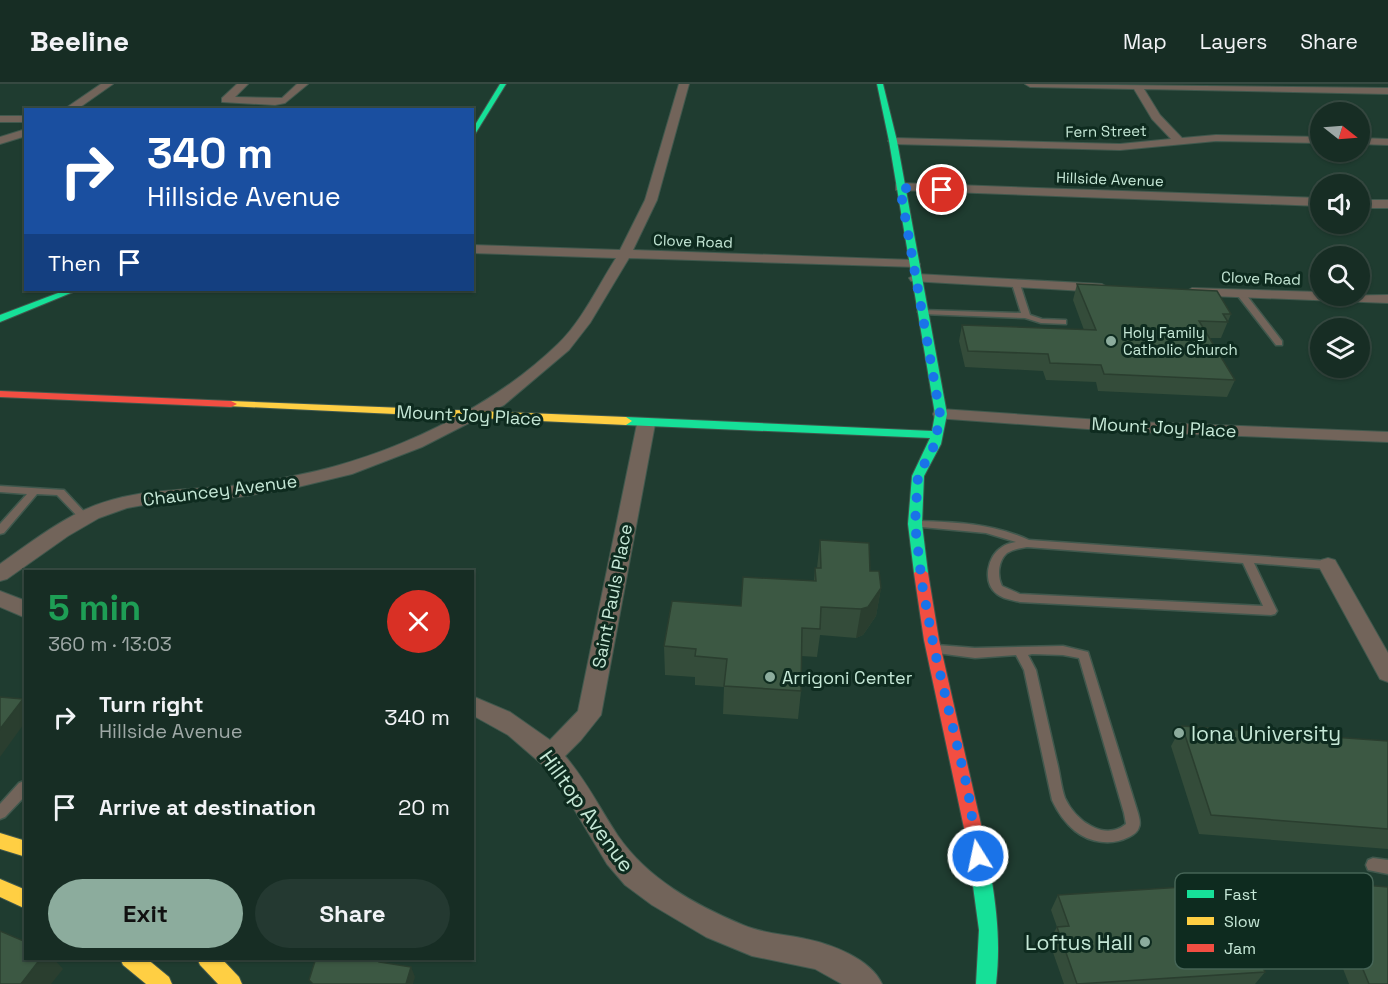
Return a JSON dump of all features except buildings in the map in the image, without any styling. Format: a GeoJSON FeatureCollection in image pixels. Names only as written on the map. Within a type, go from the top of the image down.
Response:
{"type":"FeatureCollection","features":[{"type":"Feature","properties":{"kind":"street"},"geometry":{"type":"LineString","coordinates":[[71,108],[108,84]]}},
{"type":"Feature","properties":{"kind":"street"},"geometry":{"type":"LineString","coordinates":[[243,84],[226,100],[275,102],[285,100],[303,84]]}},
{"type":"Feature","properties":{"kind":"street"},"geometry":{"type":"LineString","coordinates":[[474,134],[503,84]]}},
{"type":"Feature","properties":{"kind":"street","name":"Chauncey Avenue"},"geometry":{"type":"LineString","coordinates":[[0,573],[28,552],[85,518],[124,502],[166,495],[239,490],[298,481],[346,470],[416,443],[498,401],[564,347],[583,322],[624,256],[651,200],[684,84]]}},
{"type":"Feature","properties":{"kind":"street"},"geometry":{"type":"LineString","coordinates":[[880,84],[940,414],[938,435],[918,476],[915,524],[922,584],[934,648],[968,791],[990,920],[990,959],[986,984]]}},
{"type":"Feature","properties":{"kind":"street"},"geometry":{"type":"LineString","coordinates":[[1030,84],[1388,91]]}},
{"type":"Feature","properties":{"kind":"street"},"geometry":{"type":"LineString","coordinates":[[1138,87],[1156,117],[1179,141]]}},
{"type":"Feature","properties":{"kind":"street"},"geometry":{"type":"LineString","coordinates":[[0,119],[24,119]]}},
{"type":"Feature","properties":{"kind":"street"},"geometry":{"type":"LineString","coordinates":[[0,141],[24,133]]}},
{"type":"Feature","properties":{"kind":"street","name":"Fern Street"},"geometry":{"type":"LineString","coordinates":[[892,141],[1141,147],[1179,141],[1237,138],[1310,140]]}},
{"type":"Feature","properties":{"kind":"street"},"geometry":{"type":"LineString","coordinates":[[1370,141],[1388,142]]}},
{"type":"Feature","properties":{"kind":"street","name":"Hillside Avenue"},"geometry":{"type":"LineString","coordinates":[[900,188],[1310,202]]}},
{"type":"Feature","properties":{"kind":"street"},"geometry":{"type":"LineString","coordinates":[[1370,204],[1388,204]]}},
{"type":"Feature","properties":{"kind":"street","name":"Clove Road"},"geometry":{"type":"LineString","coordinates":[[474,249],[915,271],[1016,284],[1112,288]]}},
{"type":"Feature","properties":{"kind":"street"},"geometry":{"type":"LineString","coordinates":[[0,319],[70,291]]}},
{"type":"Feature","properties":{"kind":"street","name":"Clove Road"},"geometry":{"type":"LineString","coordinates":[[1183,292],[1388,299]]}},
{"type":"Feature","properties":{"kind":"street","name":"Mount Joy Place"},"geometry":{"type":"LineString","coordinates":[[0,394],[938,435]]}},
{"type":"Feature","properties":{"kind":"street","name":"Mount Joy Place"},"geometry":{"type":"LineString","coordinates":[[940,414],[1115,426],[1388,437]]}},
{"type":"Feature","properties":{"kind":"street","name":"Saint Pauls Place"},"geometry":{"type":"LineString","coordinates":[[550,754],[589,715],[646,424]]}},
{"type":"Feature","properties":{"kind":"street"},"geometry":{"type":"LineString","coordinates":[[1328,565],[1388,673]]}},
{"type":"Feature","properties":{"kind":"street"},"geometry":{"type":"LineString","coordinates":[[0,597],[24,609]]}},
{"type":"Feature","properties":{"kind":"street","name":"Hilltop Avenue"},"geometry":{"type":"LineString","coordinates":[[474,706],[520,730],[550,754],[574,785],[613,852],[636,878],[679,908],[728,933],[766,947],[809,953],[841,966],[867,984]]}},
{"type":"Feature","properties":{"kind":"street"},"geometry":{"type":"LineString","coordinates":[[0,841],[24,848]]}},
{"type":"Feature","properties":{"kind":"street"},"geometry":{"type":"LineString","coordinates":[[0,888],[24,899]]}},
{"type":"Feature","properties":{"kind":"street"},"geometry":{"type":"LineString","coordinates":[[132,960],[162,984]]}},
{"type":"Feature","properties":{"kind":"street"},"geometry":{"type":"LineString","coordinates":[[209,960],[232,984]]}},
{"type":"Feature","properties":{"kind":"lane"},"geometry":{"type":"LineString","coordinates":[[1016,284],[1026,316]]}},
{"type":"Feature","properties":{"kind":"lane"},"geometry":{"type":"LineString","coordinates":[[1241,294],[1279,343]]}},
{"type":"Feature","properties":{"kind":"lane"},"geometry":{"type":"LineString","coordinates":[[922,312],[1026,316],[1041,321],[1063,322]]}},
{"type":"Feature","properties":{"kind":"lane"},"geometry":{"type":"LineString","coordinates":[[0,489],[60,492],[85,518]]}},
{"type":"Feature","properties":{"kind":"lane"},"geometry":{"type":"LineString","coordinates":[[0,531],[35,490]]}},
{"type":"Feature","properties":{"kind":"lane"},"geometry":{"type":"LineString","coordinates":[[915,524],[990,528],[1008,533],[1027,543]]}},
{"type":"Feature","properties":{"kind":"lane"},"geometry":{"type":"LineString","coordinates":[[1247,559],[1271,611],[1020,598],[997,588],[992,572],[997,559],[1005,549],[1027,543],[1247,559],[1328,565]]}},
{"type":"Feature","properties":{"kind":"lane"},"geometry":{"type":"LineString","coordinates":[[934,648],[972,653],[1020,651],[1070,650],[1084,655],[1131,813],[1132,826],[1128,832],[1117,836],[1092,834],[1080,828],[1059,800],[1030,670],[1020,651]]}},
{"type":"Feature","properties":{"kind":"lane"},"geometry":{"type":"LineString","coordinates":[[0,813],[24,787]]}},
{"type":"Feature","properties":{"kind":"lane"},"geometry":{"type":"LineString","coordinates":[[1373,865],[1388,867]]}},
{"type":"Feature","properties":{"kind":"traffic: fast"},"geometry":{"type":"LineString","coordinates":[[474,134],[503,84]]}},
{"type":"Feature","properties":{"kind":"traffic: fast"},"geometry":{"type":"LineString","coordinates":[[880,84],[893,141],[941,414],[935,444],[918,476],[915,524],[921,573]]}},
{"type":"Feature","properties":{"kind":"traffic: fast"},"geometry":{"type":"LineString","coordinates":[[0,319],[70,291]]}},
{"type":"Feature","properties":{"kind":"traffic: fast"},"geometry":{"type":"LineString","coordinates":[[626,421],[938,435]]}},
{"type":"Feature","properties":{"kind":"traffic: fast"},"geometry":{"type":"LineString","coordinates":[[976,842],[988,930],[986,984]]}},
{"type":"Feature","properties":{"kind":"traffic: slow"},"geometry":{"type":"LineString","coordinates":[[231,404],[626,421]]}},
{"type":"Feature","properties":{"kind":"traffic: slow"},"geometry":{"type":"LineString","coordinates":[[0,841],[24,848]]}},
{"type":"Feature","properties":{"kind":"traffic: slow"},"geometry":{"type":"LineString","coordinates":[[0,888],[24,899]]}},
{"type":"Feature","properties":{"kind":"traffic: slow"},"geometry":{"type":"LineString","coordinates":[[132,960],[162,984]]}},
{"type":"Feature","properties":{"kind":"traffic: slow"},"geometry":{"type":"LineString","coordinates":[[209,960],[232,984]]}},
{"type":"Feature","properties":{"kind":"traffic: jam"},"geometry":{"type":"LineString","coordinates":[[0,394],[231,404]]}},
{"type":"Feature","properties":{"kind":"traffic: jam"},"geometry":{"type":"LineString","coordinates":[[921,573],[932,640],[976,842]]}},
{"type":"Feature","properties":{"kind":"place","name":"Holy Family Catholic Church"},"geometry":{"type":"Point","coordinates":[1111,341]}},
{"type":"Feature","properties":{"kind":"place","name":"Arrigoni Center"},"geometry":{"type":"Point","coordinates":[770,677]}},
{"type":"Feature","properties":{"kind":"place","name":"Iona University"},"geometry":{"type":"Point","coordinates":[1179,733]}},
{"type":"Feature","properties":{"kind":"place","name":"Loftus Hall"},"geometry":{"type":"Point","coordinates":[1145,942]}},
{"type":"Feature","properties":{"kind":"route"},"geometry":{"type":"LineString","coordinates":[[942,190],[900,188],[940,414],[935,444],[918,476],[915,524],[922,584],[934,648],[968,791],[978,856]]}}]}
